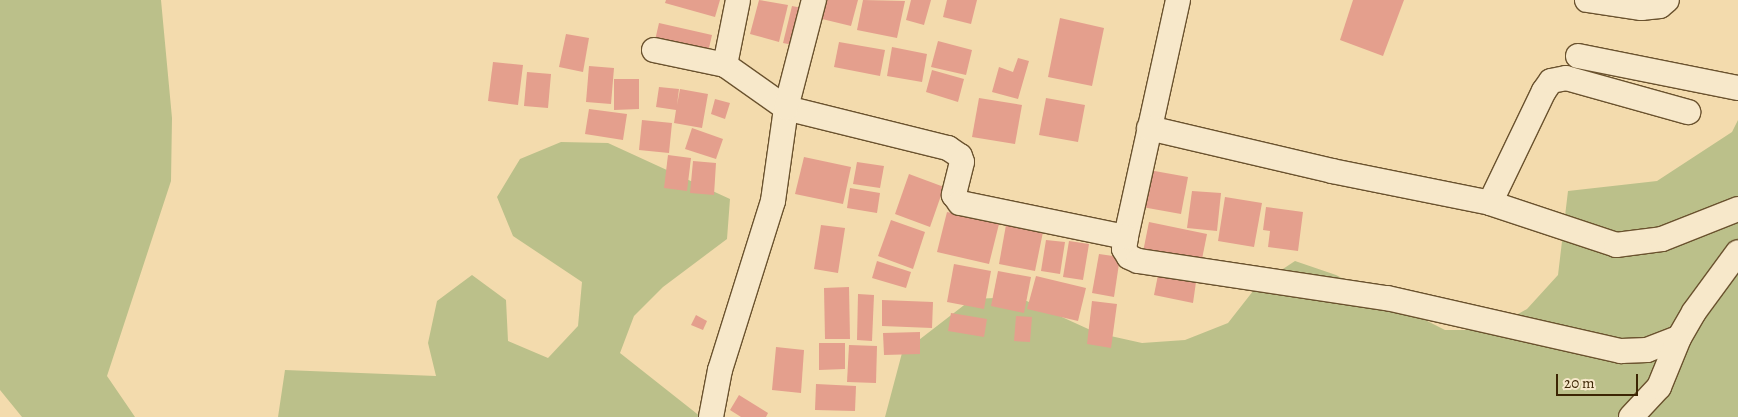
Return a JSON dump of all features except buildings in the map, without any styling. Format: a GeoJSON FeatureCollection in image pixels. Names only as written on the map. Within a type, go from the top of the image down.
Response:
{"type":"FeatureCollection","features":[{"type":"Feature","properties":{"kind":"street"},"geometry":{"type":"LineString","coordinates":[[725,65],[738,0]]}},
{"type":"Feature","properties":{"kind":"street"},"geometry":{"type":"LineString","coordinates":[[711,417],[720,370],[773,201],[786,108],[814,0]]}},
{"type":"Feature","properties":{"kind":"street"},"geometry":{"type":"LineString","coordinates":[[1178,0],[1126,237],[1124,249],[1129,257],[1138,261],[1387,298],[1621,351],[1647,350],[1679,338]]}},
{"type":"Feature","properties":{"kind":"street"},"geometry":{"type":"LineString","coordinates":[[1588,0],[1641,8],[1660,6],[1667,0]]}},
{"type":"Feature","properties":{"kind":"street"},"geometry":{"type":"LineString","coordinates":[[654,50],[725,65],[786,108],[948,148],[960,156],[962,162],[954,195],[960,203],[1126,237]]}},
{"type":"Feature","properties":{"kind":"street"},"geometry":{"type":"LineString","coordinates":[[1578,56],[1738,88]]}},
{"type":"Feature","properties":{"kind":"street"},"geometry":{"type":"LineString","coordinates":[[1490,203],[1544,91],[1551,81],[1566,78],[1688,112]]}},
{"type":"Feature","properties":{"kind":"street"},"geometry":{"type":"LineString","coordinates":[[1149,128],[1332,171],[1490,203],[1616,245],[1662,239],[1738,209]]}},
{"type":"Feature","properties":{"kind":"street"},"geometry":{"type":"LineString","coordinates":[[1631,417],[1659,387],[1679,338],[1694,312],[1738,252]]}},
{"type":"Feature","properties":{"kind":"green space"},"geometry":{"type":"Polygon","coordinates":[[[0,0],[161,0],[172,118],[171,181],[107,376],[135,417],[22,417],[0,390],[0,0]]]}},
{"type":"Feature","properties":{"kind":"green space"},"geometry":{"type":"Polygon","coordinates":[[[1738,120],[1738,417],[885,417],[902,353],[972,299],[1018,297],[1097,333],[1142,343],[1185,340],[1228,323],[1257,286],[1295,261],[1336,275],[1445,330],[1490,330],[1527,309],[1558,275],[1568,191],[1657,181],[1732,132],[1738,120]]]}},
{"type":"Feature","properties":{"kind":"green space"},"geometry":{"type":"Polygon","coordinates":[[[561,142],[608,143],[730,199],[727,239],[663,287],[634,316],[620,353],[701,417],[278,417],[285,370],[436,376],[428,343],[437,301],[472,275],[506,300],[508,341],[548,358],[578,326],[582,282],[513,236],[497,197],[520,159],[561,142]]]}}]}
